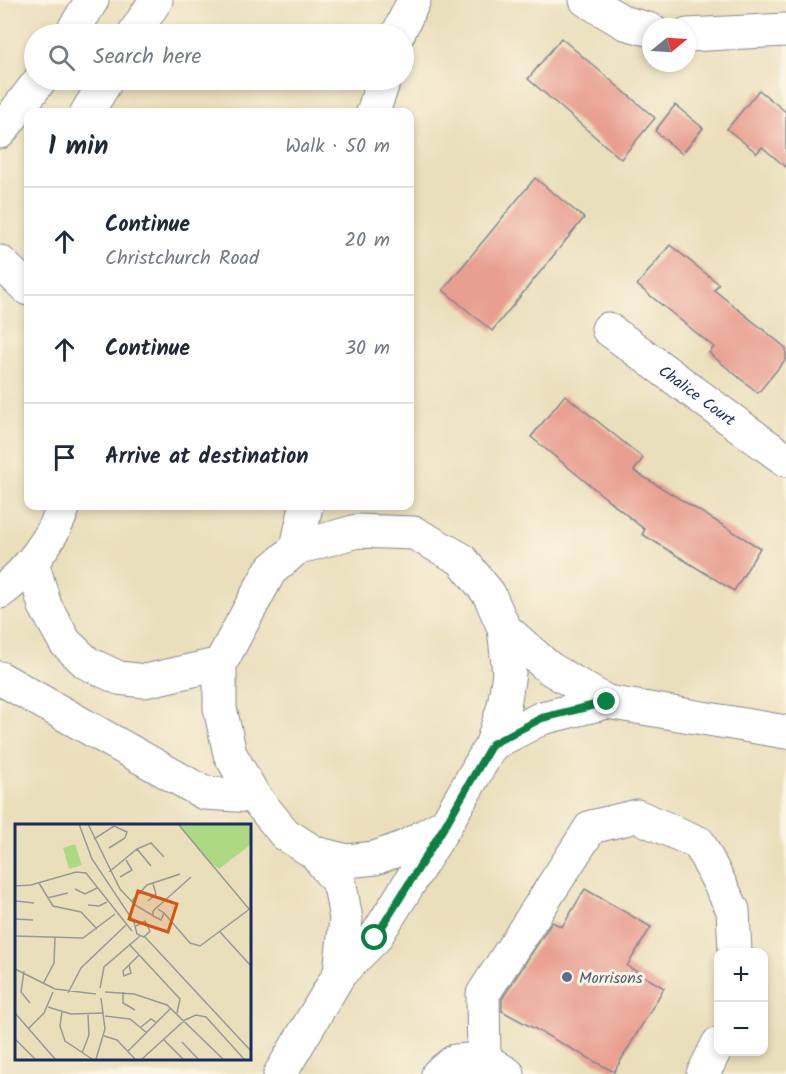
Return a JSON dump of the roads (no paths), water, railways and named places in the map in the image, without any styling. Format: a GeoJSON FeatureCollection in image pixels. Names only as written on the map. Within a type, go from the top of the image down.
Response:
{"type":"FeatureCollection","features":[{"type":"Feature","properties":{"kind":"street"},"geometry":{"type":"LineString","coordinates":[[77,24],[92,0]]}},
{"type":"Feature","properties":{"kind":"street"},"geometry":{"type":"LineString","coordinates":[[140,24],[156,0]]}},
{"type":"Feature","properties":{"kind":"street"},"geometry":{"type":"LineString","coordinates":[[403,24],[414,0]]}},
{"type":"Feature","properties":{"kind":"street"},"geometry":{"type":"LineString","coordinates":[[586,0],[625,23],[642,28]]}},
{"type":"Feature","properties":{"kind":"street"},"geometry":{"type":"LineString","coordinates":[[696,35],[786,30]]}},
{"type":"Feature","properties":{"kind":"street"},"geometry":{"type":"LineString","coordinates":[[0,132],[32,90]]}},
{"type":"Feature","properties":{"kind":"street"},"geometry":{"type":"LineString","coordinates":[[90,108],[101,90]]}},
{"type":"Feature","properties":{"kind":"street"},"geometry":{"type":"LineString","coordinates":[[374,108],[381,90]]}},
{"type":"Feature","properties":{"kind":"street"},"geometry":{"type":"LineString","coordinates":[[0,262],[24,286]]}},
{"type":"Feature","properties":{"kind":"street","name":"Chalice Court"},"geometry":{"type":"LineString","coordinates":[[608,329],[786,460]]}},
{"type":"Feature","properties":{"kind":"street"},"geometry":{"type":"LineString","coordinates":[[0,592],[32,562],[59,521],[63,510]]}},
{"type":"Feature","properties":{"kind":"street"},"geometry":{"type":"LineString","coordinates":[[297,548],[305,510]]}},
{"type":"Feature","properties":{"kind":"street"},"geometry":{"type":"LineString","coordinates":[[399,510],[414,533]]}},
{"type":"Feature","properties":{"kind":"street"},"geometry":{"type":"LineString","coordinates":[[280,1074],[340,974],[375,938],[446,824],[492,744],[504,706],[508,673],[504,628],[489,594],[461,559],[414,533],[357,531],[297,548],[270,571],[220,664],[220,708],[230,754],[254,796],[285,834],[315,853],[347,861],[375,858],[405,847],[446,824]]}},
{"type":"Feature","properties":{"kind":"street"},"geometry":{"type":"LineString","coordinates":[[32,562],[45,606],[65,642],[87,663],[119,678],[145,681],[220,664]]}},
{"type":"Feature","properties":{"kind":"street"},"geometry":{"type":"LineString","coordinates":[[504,628],[549,668],[607,702],[786,732]]}},
{"type":"Feature","properties":{"kind":"street"},"geometry":{"type":"LineString","coordinates":[[0,678],[204,793],[254,796]]}},
{"type":"Feature","properties":{"kind":"street"},"geometry":{"type":"LineString","coordinates":[[492,744],[542,718],[607,702]]}},
{"type":"Feature","properties":{"kind":"street"},"geometry":{"type":"LineString","coordinates":[[438,1074],[455,1061],[496,1067],[483,994],[591,827],[637,816],[699,843],[733,910],[735,948]]}},
{"type":"Feature","properties":{"kind":"street"},"geometry":{"type":"LineString","coordinates":[[315,853],[340,885],[346,919],[340,974]]}},
{"type":"Feature","properties":{"kind":"street"},"geometry":{"type":"LineString","coordinates":[[703,1074],[714,1052]]}},
{"type":"Feature","properties":{"kind":"place","name":"Morrisons"},"geometry":{"type":"Point","coordinates":[567,977]}}]}
